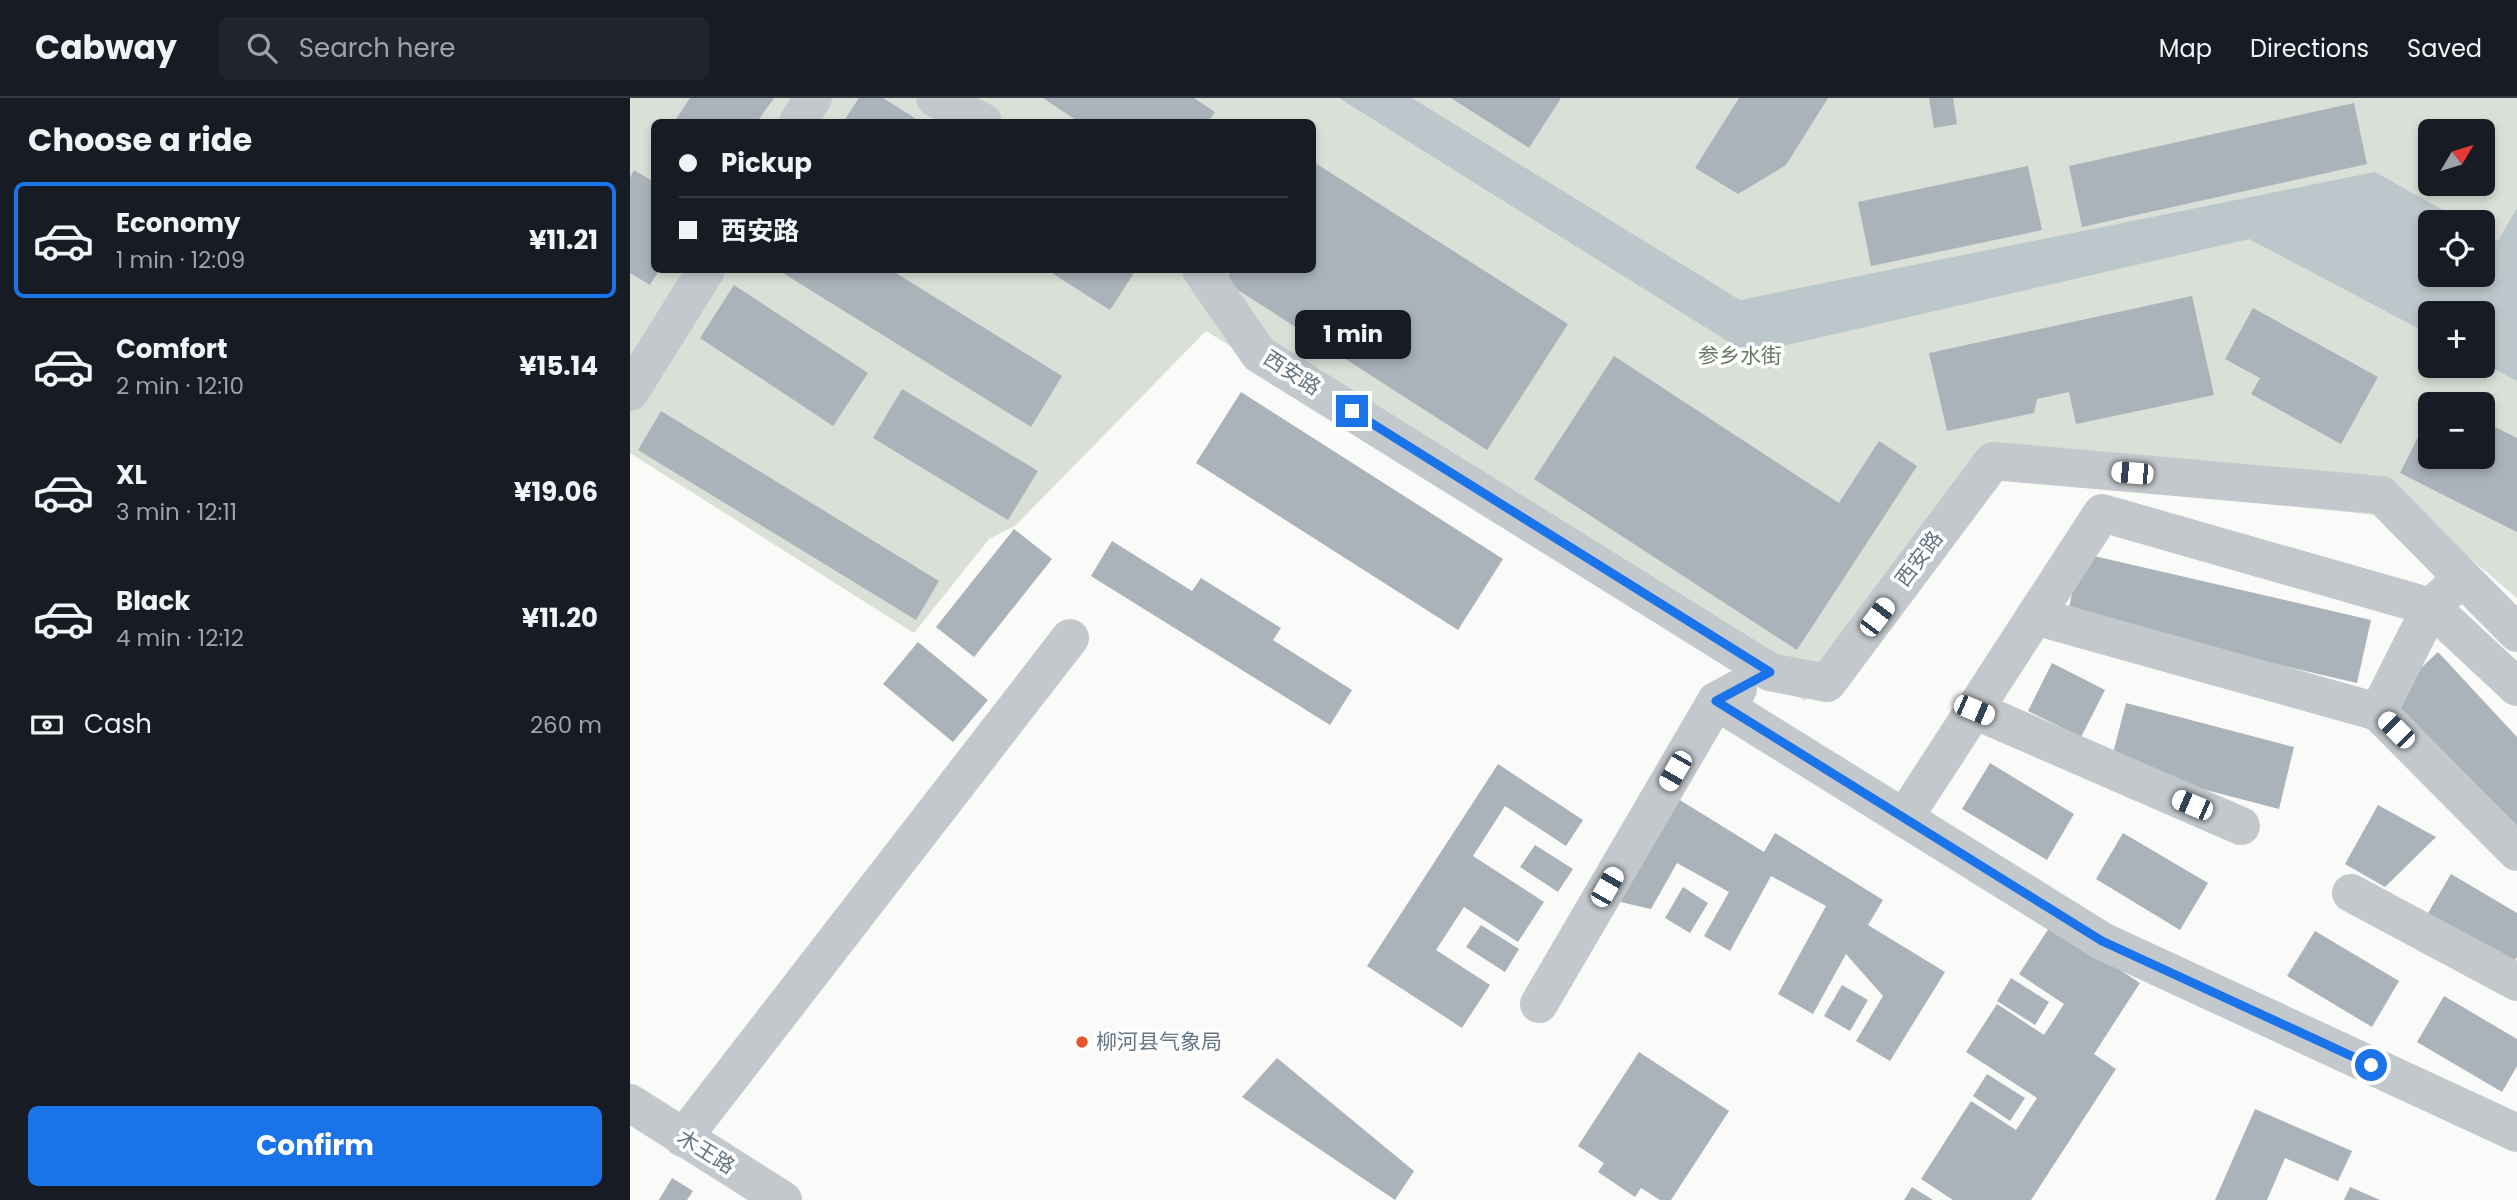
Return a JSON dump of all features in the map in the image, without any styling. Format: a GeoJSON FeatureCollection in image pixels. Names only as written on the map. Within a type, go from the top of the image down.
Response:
{"type":"FeatureCollection","features":[{"type":"Feature","properties":{"kind":"street"},"geometry":{"type":"LineString","coordinates":[[800,119],[813,98]]}},
{"type":"Feature","properties":{"kind":"street"},"geometry":{"type":"LineString","coordinates":[[935,98],[976,119]]}},
{"type":"Feature","properties":{"kind":"street"},"geometry":{"type":"LineString","coordinates":[[630,392],[704,273]]}},
{"type":"Feature","properties":{"kind":"street","name":"西安路"},"geometry":{"type":"LineString","coordinates":[[1203,273],[1259,354],[1770,672],[1826,683],[1993,461],[2381,495],[2517,634]]}},
{"type":"Feature","properties":{"kind":"street"},"geometry":{"type":"LineString","coordinates":[[1904,818],[2102,513],[2431,607],[2517,688]]}},
{"type":"Feature","properties":{"kind":"street"},"geometry":{"type":"LineString","coordinates":[[2378,712],[2431,607],[2462,578]]}},
{"type":"Feature","properties":{"kind":"street"},"geometry":{"type":"LineString","coordinates":[[2035,615],[2378,712],[2517,852]]}},
{"type":"Feature","properties":{"kind":"street"},"geometry":{"type":"LineString","coordinates":[[683,1138],[1070,638]]}},
{"type":"Feature","properties":{"kind":"street"},"geometry":{"type":"LineString","coordinates":[[1539,1004],[1716,701],[1770,672]]}},
{"type":"Feature","properties":{"kind":"street"},"geometry":{"type":"LineString","coordinates":[[1716,701],[2102,941],[2517,1133]]}},
{"type":"Feature","properties":{"kind":"street"},"geometry":{"type":"LineString","coordinates":[[1974,710],[2241,826]]}},
{"type":"Feature","properties":{"kind":"street"},"geometry":{"type":"LineString","coordinates":[[2351,893],[2517,982]]}},
{"type":"Feature","properties":{"kind":"street","name":"木王路"},"geometry":{"type":"LineString","coordinates":[[630,1104],[783,1200]]}},
{"type":"Feature","properties":{"kind":"green space","name":"参乡水街"},"geometry":{"type":"Polygon","coordinates":[[[630,98],[2517,98],[2517,598],[2425,520],[1976,474],[1805,701],[1206,331],[1015,526],[989,539],[914,633],[630,453],[630,98]]]}},
{"type":"Feature","properties":{"kind":"shaded area"},"geometry":{"type":"Polygon","coordinates":[[[1339,98],[1412,98],[1740,300],[2375,172],[2443,210],[2418,210],[2418,287],[2495,287],[2495,239],[2498,241],[2517,208],[2517,381],[2495,369],[2495,301],[2418,301],[2418,328],[2249,239],[1748,354],[1339,98]]]}},
{"type":"Feature","properties":{"kind":"building"},"geometry":{"type":"Polygon","coordinates":[[[690,98],[774,98],[759,119],[676,119],[690,98]]]}},
{"type":"Feature","properties":{"kind":"building"},"geometry":{"type":"Polygon","coordinates":[[[859,98],[883,98],[916,119],[845,119],[859,98]]]}},
{"type":"Feature","properties":{"kind":"building"},"geometry":{"type":"Polygon","coordinates":[[[1043,98],[1194,98],[1215,112],[1210,119],[1074,119],[1043,98]]]}},
{"type":"Feature","properties":{"kind":"building"},"geometry":{"type":"Polygon","coordinates":[[[1451,98],[1561,98],[1529,148],[1451,98]]]}},
{"type":"Feature","properties":{"kind":"building"},"geometry":{"type":"Polygon","coordinates":[[[1739,98],[1828,98],[1786,165],[1738,194],[1695,168],[1739,98]]]}},
{"type":"Feature","properties":{"kind":"building"},"geometry":{"type":"Polygon","coordinates":[[[1929,98],[1953,98],[1957,124],[1934,128],[1929,98]]]}},
{"type":"Feature","properties":{"kind":"building"},"geometry":{"type":"Polygon","coordinates":[[[2354,103],[2367,164],[2082,227],[2069,166],[2354,103]]]}},
{"type":"Feature","properties":{"kind":"building"},"geometry":{"type":"Polygon","coordinates":[[[1316,164],[1568,324],[1487,450],[1224,281],[1230,273],[1316,273],[1316,164]]]}},
{"type":"Feature","properties":{"kind":"building"},"geometry":{"type":"Polygon","coordinates":[[[2028,166],[2042,230],[1871,266],[1858,202],[2028,166]]]}},
{"type":"Feature","properties":{"kind":"building"},"geometry":{"type":"Polygon","coordinates":[[[634,170],[651,180],[651,273],[657,273],[650,285],[630,273],[630,178],[634,170]]]}},
{"type":"Feature","properties":{"kind":"building"},"geometry":{"type":"Polygon","coordinates":[[[783,273],[896,273],[1062,376],[1031,427],[783,273]]]}},
{"type":"Feature","properties":{"kind":"building"},"geometry":{"type":"Polygon","coordinates":[[[1052,273],[1134,273],[1110,310],[1052,273]]]}},
{"type":"Feature","properties":{"kind":"building"},"geometry":{"type":"Polygon","coordinates":[[[734,285],[868,373],[833,426],[700,338],[734,285]]]}},
{"type":"Feature","properties":{"kind":"building"},"geometry":{"type":"Polygon","coordinates":[[[2192,296],[2214,395],[2076,424],[2069,392],[2037,399],[2034,413],[1947,431],[1929,353],[2192,296]]]}},
{"type":"Feature","properties":{"kind":"building"},"geometry":{"type":"Polygon","coordinates":[[[2253,308],[2378,377],[2341,444],[2251,394],[2260,378],[2225,359],[2253,308]]]}},
{"type":"Feature","properties":{"kind":"building"},"geometry":{"type":"Polygon","coordinates":[[[1614,356],[1839,503],[1879,441],[1917,466],[1797,650],[1534,479],[1614,356]]]}},
{"type":"Feature","properties":{"kind":"building"},"geometry":{"type":"Polygon","coordinates":[[[902,389],[1038,471],[1008,520],[873,438],[902,389]]]}},
{"type":"Feature","properties":{"kind":"building"},"geometry":{"type":"Polygon","coordinates":[[[1241,392],[1503,559],[1458,630],[1196,463],[1241,392]]]}},
{"type":"Feature","properties":{"kind":"building"},"geometry":{"type":"Polygon","coordinates":[[[661,411],[939,581],[916,620],[638,450],[661,411]]]}},
{"type":"Feature","properties":{"kind":"building"},"geometry":{"type":"Polygon","coordinates":[[[2495,427],[2517,438],[2517,532],[2400,473],[2418,437],[2418,469],[2495,469],[2495,427]]]}},
{"type":"Feature","properties":{"kind":"building"},"geometry":{"type":"Polygon","coordinates":[[[1014,529],[1052,559],[974,657],[936,627],[1014,529]]]}},
{"type":"Feature","properties":{"kind":"building"},"geometry":{"type":"Polygon","coordinates":[[[1112,541],[1192,591],[1201,578],[1281,628],[1273,640],[1352,690],[1330,725],[1091,576],[1112,541]]]}},
{"type":"Feature","properties":{"kind":"building"},"geometry":{"type":"Polygon","coordinates":[[[2081,553],[2371,620],[2357,683],[2067,616],[2081,553]]]}},
{"type":"Feature","properties":{"kind":"building"},"geometry":{"type":"Polygon","coordinates":[[[918,642],[988,700],[953,742],[883,684],[918,642]]]}},
{"type":"Feature","properties":{"kind":"building"},"geometry":{"type":"Polygon","coordinates":[[[2438,652],[2517,737],[2517,840],[2387,700],[2438,652]]]}},
{"type":"Feature","properties":{"kind":"building"},"geometry":{"type":"Polygon","coordinates":[[[2052,663],[2105,690],[2081,737],[2028,711],[2052,663]]]}},
{"type":"Feature","properties":{"kind":"building"},"geometry":{"type":"Polygon","coordinates":[[[2126,703],[2294,747],[2279,809],[2110,765],[2126,703]]]}},
{"type":"Feature","properties":{"kind":"building"},"geometry":{"type":"Polygon","coordinates":[[[1990,763],[2074,814],[2047,860],[1962,809],[1990,763]]]}},
{"type":"Feature","properties":{"kind":"building"},"geometry":{"type":"Polygon","coordinates":[[[1498,764],[1583,820],[1566,846],[1505,806],[1473,856],[1544,902],[1518,942],[1464,907],[1436,950],[1490,985],[1462,1028],[1367,966],[1498,764]]]}},
{"type":"Feature","properties":{"kind":"building"},"geometry":{"type":"Polygon","coordinates":[[[1675,797],[1764,852],[1775,833],[1883,900],[1868,925],[1945,972],[1890,1061],[1856,1041],[1883,996],[1846,954],[1813,1014],[1778,994],[1826,906],[1771,876],[1730,951],[1704,936],[1729,892],[1677,863],[1651,909],[1612,900],[1675,797]]]}},
{"type":"Feature","properties":{"kind":"building"},"geometry":{"type":"Polygon","coordinates":[[[2378,805],[2436,837],[2385,887],[2345,864],[2378,805]]]}},
{"type":"Feature","properties":{"kind":"building"},"geometry":{"type":"Polygon","coordinates":[[[2123,833],[2208,883],[2180,930],[2096,879],[2123,833]]]}},
{"type":"Feature","properties":{"kind":"building"},"geometry":{"type":"Polygon","coordinates":[[[1535,845],[1573,869],[1558,892],[1520,867],[1535,845]]]}},
{"type":"Feature","properties":{"kind":"building"},"geometry":{"type":"Polygon","coordinates":[[[2451,874],[2517,913],[2517,957],[2509,970],[2424,920],[2451,874]]]}},
{"type":"Feature","properties":{"kind":"building"},"geometry":{"type":"Polygon","coordinates":[[[1683,887],[1708,903],[1690,933],[1665,918],[1683,887]]]}},
{"type":"Feature","properties":{"kind":"building"},"geometry":{"type":"Polygon","coordinates":[[[1481,925],[1519,949],[1505,972],[1466,947],[1481,925]]]}},
{"type":"Feature","properties":{"kind":"building"},"geometry":{"type":"Polygon","coordinates":[[[2051,925],[2140,983],[2094,1054],[2116,1069],[2031,1200],[1953,1200],[1921,1179],[1971,1101],[2016,1130],[2037,1098],[1966,1052],[1997,1004],[2044,1035],[2064,1004],[2019,974],[2051,925]]]}},
{"type":"Feature","properties":{"kind":"building"},"geometry":{"type":"Polygon","coordinates":[[[2315,931],[2399,981],[2372,1027],[2287,976],[2315,931]]]}},
{"type":"Feature","properties":{"kind":"building"},"geometry":{"type":"Polygon","coordinates":[[[2011,978],[2049,1002],[2035,1025],[1997,1001],[2011,978]]]}},
{"type":"Feature","properties":{"kind":"building"},"geometry":{"type":"Polygon","coordinates":[[[1842,985],[1868,1000],[1850,1031],[1824,1016],[1842,985]]]}},
{"type":"Feature","properties":{"kind":"building"},"geometry":{"type":"Polygon","coordinates":[[[2444,996],[2517,1039],[2517,1066],[2502,1092],[2417,1042],[2444,996]]]}},
{"type":"Feature","properties":{"kind":"building"},"geometry":{"type":"Polygon","coordinates":[[[1639,1052],[1729,1111],[1671,1200],[1660,1200],[1641,1188],[1635,1197],[1598,1172],[1604,1163],[1578,1146],[1639,1052]]]}},
{"type":"Feature","properties":{"kind":"building"},"geometry":{"type":"Polygon","coordinates":[[[1277,1058],[1414,1171],[1395,1200],[1242,1097],[1277,1058]]]}},
{"type":"Feature","properties":{"kind":"building"},"geometry":{"type":"Polygon","coordinates":[[[1987,1074],[2025,1098],[2010,1121],[1973,1096],[1987,1074]]]}},
{"type":"Feature","properties":{"kind":"building"},"geometry":{"type":"Polygon","coordinates":[[[2255,1109],[2352,1151],[2338,1181],[2285,1158],[2267,1200],[2215,1200],[2255,1109]]]}},
{"type":"Feature","properties":{"kind":"building"},"geometry":{"type":"Polygon","coordinates":[[[672,1178],[693,1191],[687,1200],[659,1200],[672,1178]]]}},
{"type":"Feature","properties":{"kind":"building"},"geometry":{"type":"Polygon","coordinates":[[[1912,1187],[1933,1200],[1904,1200],[1912,1187]]]}},
{"type":"Feature","properties":{"kind":"building"},"geometry":{"type":"Polygon","coordinates":[[[2350,1187],[2380,1200],[2344,1200],[2350,1187]]]}},
{"type":"Feature","properties":{"kind":"place","name":"柳河县气象局"},"geometry":{"type":"Point","coordinates":[1082,1042]}},
{"type":"Feature","properties":{"kind":"route"},"geometry":{"type":"LineString","coordinates":[[1352,411],[1770,672],[1716,701],[2102,941],[2371,1065]]}}]}
